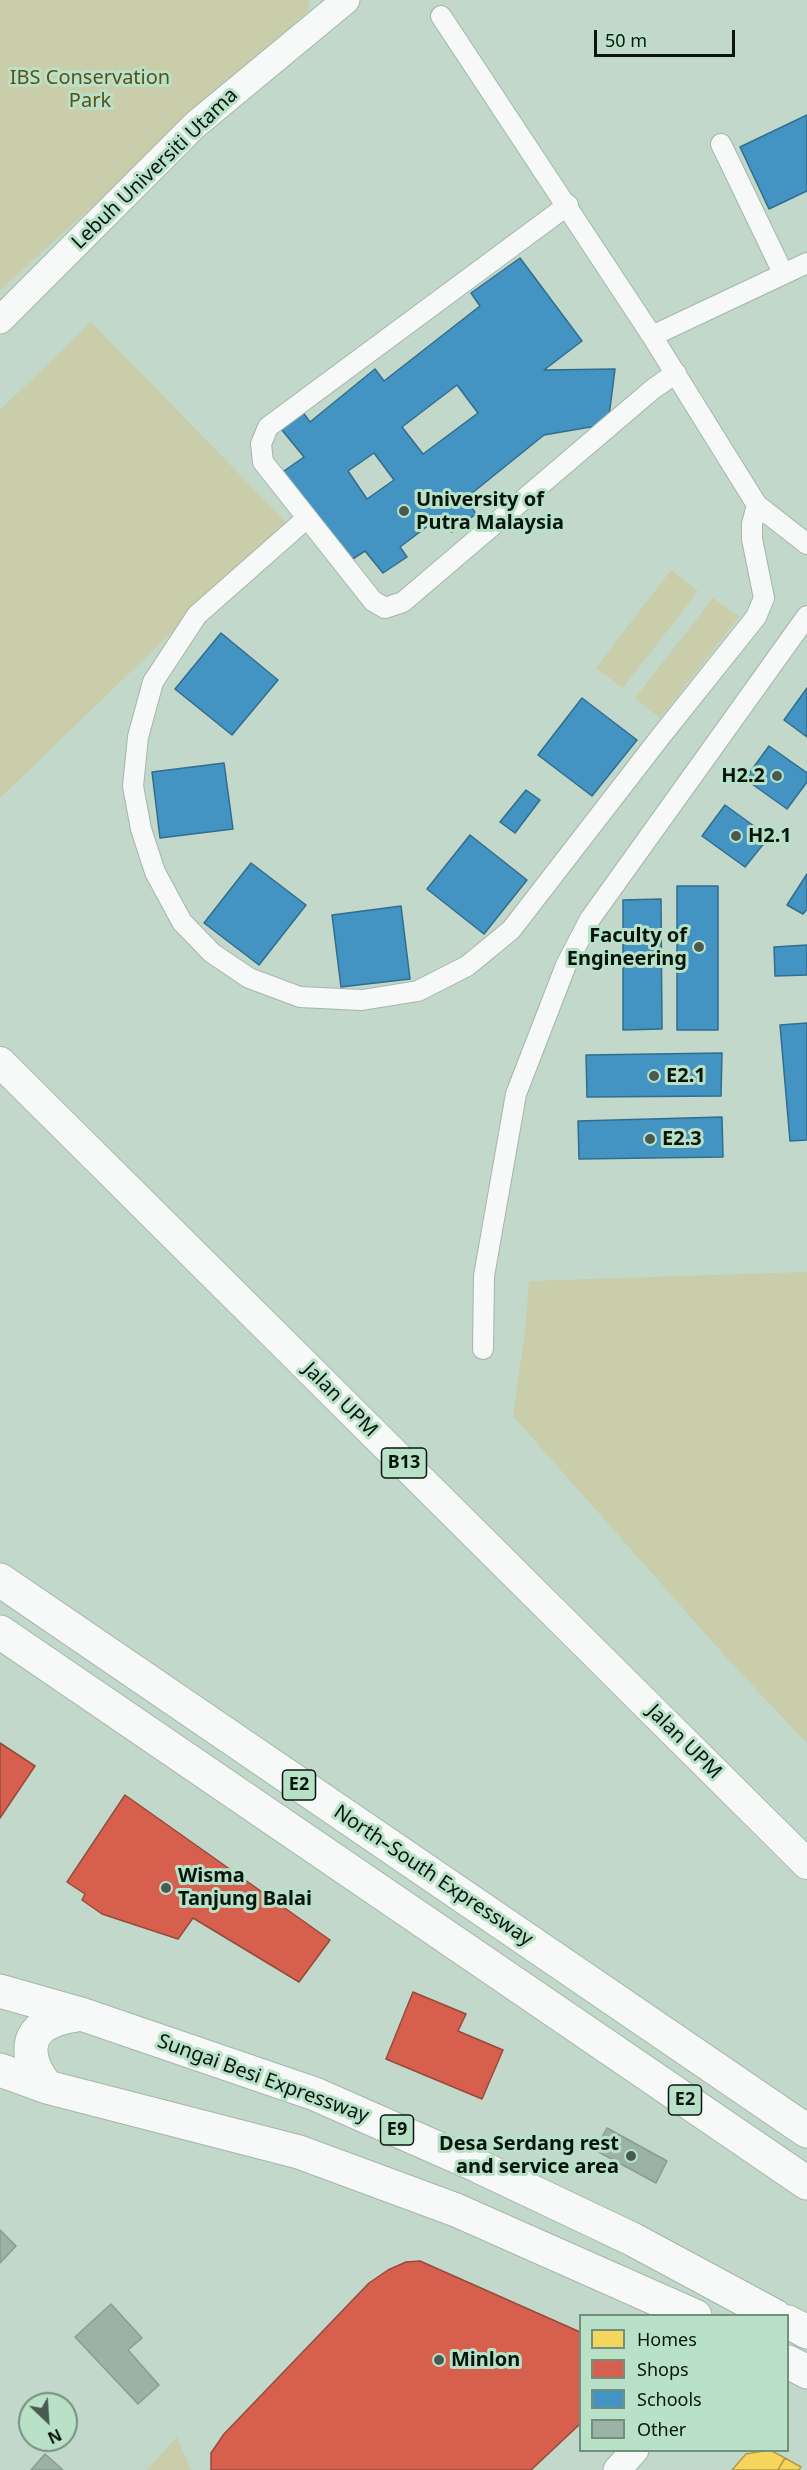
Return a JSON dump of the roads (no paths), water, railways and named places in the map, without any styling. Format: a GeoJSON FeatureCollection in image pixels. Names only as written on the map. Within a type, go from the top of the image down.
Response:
{"type":"FeatureCollection","features":[{"type":"Feature","properties":{"kind":"highway","name":"North–South Expressway"},"geometry":{"type":"LineString","coordinates":[[0,1580],[807,2131]]}},
{"type":"Feature","properties":{"kind":"highway","name":"E2"},"geometry":{"type":"LineString","coordinates":[[0,1632],[807,2183]]}},
{"type":"Feature","properties":{"kind":"highway","name":"Sungai Besi Expressway"},"geometry":{"type":"LineString","coordinates":[[0,1991],[81,2014],[315,2094],[478,2166],[611,2229],[771,2314]]}},
{"type":"Feature","properties":{"kind":"highway"},"geometry":{"type":"LineString","coordinates":[[47,2087],[36,2074],[31,2058],[31,2043],[38,2031],[52,2021],[81,2014]]}},
{"type":"Feature","properties":{"kind":"highway"},"geometry":{"type":"LineString","coordinates":[[0,2070],[47,2087],[299,2151],[456,2210],[690,2314]]}},
{"type":"Feature","properties":{"kind":"highway"},"geometry":{"type":"LineString","coordinates":[[789,2323],[807,2332]]}},
{"type":"Feature","properties":{"kind":"highway"},"geometry":{"type":"LineString","coordinates":[[789,2363],[807,2373]]}},
{"type":"Feature","properties":{"kind":"main road","name":"Lebuh Universiti Utama"},"geometry":{"type":"LineString","coordinates":[[0,320],[195,125],[311,27],[339,0]]}},
{"type":"Feature","properties":{"kind":"main road","name":"Jalan UPM"},"geometry":{"type":"LineString","coordinates":[[0,1062],[807,1864]]}},
{"type":"Feature","properties":{"kind":"main road"},"geometry":{"type":"LineString","coordinates":[[617,2470],[634,2452]]}},
{"type":"Feature","properties":{"kind":"street"},"geometry":{"type":"LineString","coordinates":[[441,16],[568,205],[676,373],[757,505],[807,544]]}},
{"type":"Feature","properties":{"kind":"street"},"geometry":{"type":"LineString","coordinates":[[721,144],[783,273]]}},
{"type":"Feature","properties":{"kind":"street"},"geometry":{"type":"LineString","coordinates":[[568,205],[268,427],[261,444],[263,462],[373,601],[385,608],[403,602],[652,389],[676,373]]}},
{"type":"Feature","properties":{"kind":"street"},"geometry":{"type":"LineString","coordinates":[[652,336],[783,273],[807,264]]}},
{"type":"Feature","properties":{"kind":"street"},"geometry":{"type":"LineString","coordinates":[[308,518],[198,615],[153,682],[138,737],[133,786],[141,829],[155,872],[182,922],[212,953],[249,978],[300,997],[362,1000],[418,991],[467,966],[511,930],[661,735],[756,617],[764,598],[752,539],[752,524],[757,505]]}},
{"type":"Feature","properties":{"kind":"street"},"geometry":{"type":"LineString","coordinates":[[483,1348],[484,1276],[516,1095],[566,965],[590,920],[807,616]]}},
{"type":"Feature","properties":{"kind":"place","name":"University of Putra Malaysia"},"geometry":{"type":"Point","coordinates":[404,511]}},
{"type":"Feature","properties":{"kind":"place","name":"H2.2"},"geometry":{"type":"Point","coordinates":[777,776]}},
{"type":"Feature","properties":{"kind":"place","name":"H2.1"},"geometry":{"type":"Point","coordinates":[736,836]}},
{"type":"Feature","properties":{"kind":"place","name":"Faculty of Engineering"},"geometry":{"type":"Point","coordinates":[699,947]}},
{"type":"Feature","properties":{"kind":"place","name":"E2.1"},"geometry":{"type":"Point","coordinates":[654,1076]}},
{"type":"Feature","properties":{"kind":"place","name":"E2.3"},"geometry":{"type":"Point","coordinates":[650,1139]}},
{"type":"Feature","properties":{"kind":"place","name":"Wisma Tanjung Balai"},"geometry":{"type":"Point","coordinates":[166,1888]}},
{"type":"Feature","properties":{"kind":"place","name":"Desa Serdang rest and service area"},"geometry":{"type":"Point","coordinates":[631,2156]}},
{"type":"Feature","properties":{"kind":"place","name":"Minlon"},"geometry":{"type":"Point","coordinates":[439,2360]}},
{"type":"Feature","properties":{"kind":"park label","name":"IBS Conservation Park"},"geometry":{"type":"Point","coordinates":[90,90]}}]}
